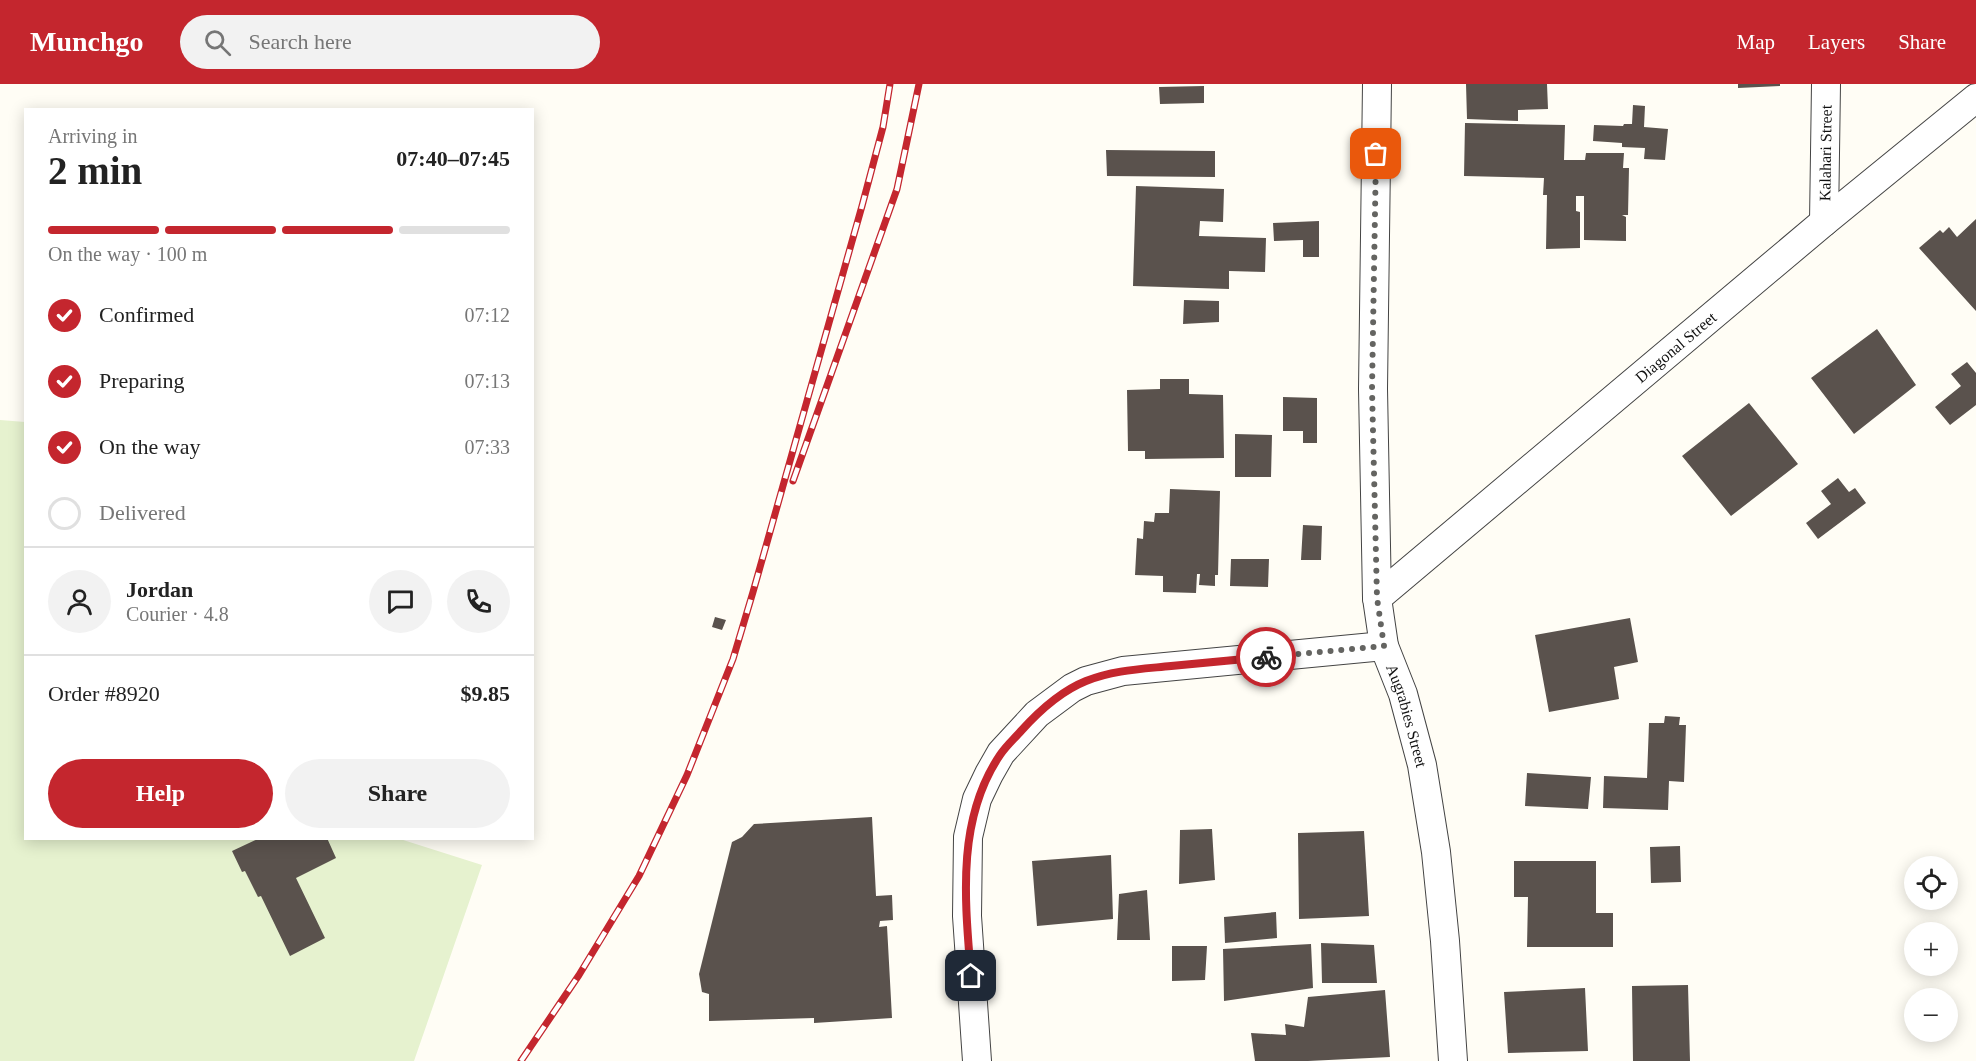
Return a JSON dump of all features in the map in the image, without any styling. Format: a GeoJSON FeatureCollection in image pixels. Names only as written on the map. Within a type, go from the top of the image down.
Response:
{"type":"FeatureCollection","features":[{"type":"Feature","properties":{"kind":"street","name":"Augrabies Street"},"geometry":{"type":"LineString","coordinates":[[1377,84],[1372,389],[1377,598],[1384,646],[1403,694],[1422,765],[1437,863],[1453,1061]]}},
{"type":"Feature","properties":{"kind":"street","name":"Kalahari Street"},"geometry":{"type":"LineString","coordinates":[[1824,222],[1826,84]]}},
{"type":"Feature","properties":{"kind":"street","name":"Diagonal Street"},"geometry":{"type":"LineString","coordinates":[[1377,598],[1824,222],[1976,98]]}},
{"type":"Feature","properties":{"kind":"street"},"geometry":{"type":"LineString","coordinates":[[977,1061],[967,916],[968,837],[977,799],[989,774],[1001,753],[1037,714],[1072,688],[1086,681],[1122,671],[1384,646]]}},
{"type":"Feature","properties":{"kind":"green space"},"geometry":{"type":"Polygon","coordinates":[[[0,420],[24,422],[24,840],[403,840],[482,865],[414,1061],[0,1061],[0,420]]]}},
{"type":"Feature","properties":{"kind":"building"},"geometry":{"type":"Polygon","coordinates":[[[1466,84],[1547,84],[1548,109],[1518,110],[1518,121],[1467,119],[1466,84]]]}},
{"type":"Feature","properties":{"kind":"building"},"geometry":{"type":"Polygon","coordinates":[[[1738,84],[1780,84],[1780,86],[1738,88],[1738,84]]]}},
{"type":"Feature","properties":{"kind":"building"},"geometry":{"type":"Polygon","coordinates":[[[1204,86],[1204,103],[1160,104],[1159,87],[1204,86]]]}},
{"type":"Feature","properties":{"kind":"building"},"geometry":{"type":"Polygon","coordinates":[[[1633,105],[1645,106],[1644,127],[1668,129],[1665,160],[1644,159],[1645,148],[1622,147],[1622,143],[1593,141],[1594,125],[1632,124],[1633,105]]]}},
{"type":"Feature","properties":{"kind":"building"},"geometry":{"type":"Polygon","coordinates":[[[1465,123],[1565,125],[1564,160],[1585,160],[1586,153],[1624,153],[1623,168],[1629,168],[1628,215],[1622,215],[1626,217],[1626,241],[1584,240],[1584,196],[1576,196],[1576,211],[1580,212],[1580,248],[1546,249],[1547,195],[1543,195],[1544,178],[1464,176],[1465,123]]]}},
{"type":"Feature","properties":{"kind":"building"},"geometry":{"type":"Polygon","coordinates":[[[1106,150],[1215,151],[1215,177],[1107,176],[1106,150]]]}},
{"type":"Feature","properties":{"kind":"building"},"geometry":{"type":"Polygon","coordinates":[[[1136,186],[1224,189],[1223,222],[1200,221],[1199,236],[1266,238],[1265,272],[1229,271],[1229,289],[1133,286],[1136,186]]]}},
{"type":"Feature","properties":{"kind":"building"},"geometry":{"type":"Polygon","coordinates":[[[1976,219],[1976,311],[1919,248],[1940,230],[1943,233],[1949,227],[1957,237],[1976,219]]]}},
{"type":"Feature","properties":{"kind":"building"},"geometry":{"type":"Polygon","coordinates":[[[1319,221],[1319,257],[1303,257],[1303,240],[1274,241],[1273,223],[1319,221]]]}},
{"type":"Feature","properties":{"kind":"building"},"geometry":{"type":"Polygon","coordinates":[[[1184,300],[1219,301],[1219,322],[1183,324],[1184,300]]]}},
{"type":"Feature","properties":{"kind":"building"},"geometry":{"type":"Polygon","coordinates":[[[1877,329],[1916,385],[1854,434],[1811,378],[1877,329]]]}},
{"type":"Feature","properties":{"kind":"building"},"geometry":{"type":"Polygon","coordinates":[[[1967,362],[1976,373],[1976,405],[1950,425],[1935,407],[1961,386],[1951,374],[1967,362]]]}},
{"type":"Feature","properties":{"kind":"building"},"geometry":{"type":"Polygon","coordinates":[[[1160,379],[1189,379],[1189,394],[1223,395],[1224,458],[1145,459],[1145,451],[1128,451],[1127,390],[1160,389],[1160,379]]]}},
{"type":"Feature","properties":{"kind":"building"},"geometry":{"type":"Polygon","coordinates":[[[1283,397],[1317,398],[1317,443],[1303,443],[1303,431],[1283,431],[1283,397]]]}},
{"type":"Feature","properties":{"kind":"building"},"geometry":{"type":"Polygon","coordinates":[[[1749,403],[1798,464],[1731,516],[1682,456],[1749,403]]]}},
{"type":"Feature","properties":{"kind":"building"},"geometry":{"type":"Polygon","coordinates":[[[1235,434],[1272,435],[1271,477],[1235,477],[1235,434]]]}},
{"type":"Feature","properties":{"kind":"building"},"geometry":{"type":"Polygon","coordinates":[[[1838,478],[1849,492],[1855,488],[1866,503],[1818,539],[1806,523],[1831,504],[1821,491],[1838,478]]]}},
{"type":"Feature","properties":{"kind":"building"},"geometry":{"type":"Polygon","coordinates":[[[1170,489],[1220,491],[1218,575],[1215,575],[1215,586],[1199,585],[1200,574],[1197,574],[1196,593],[1163,592],[1163,576],[1135,575],[1137,538],[1143,539],[1144,521],[1154,522],[1155,513],[1169,513],[1170,489]]]}},
{"type":"Feature","properties":{"kind":"building"},"geometry":{"type":"Polygon","coordinates":[[[1303,525],[1322,526],[1321,560],[1301,560],[1303,525]]]}},
{"type":"Feature","properties":{"kind":"building"},"geometry":{"type":"Polygon","coordinates":[[[1231,559],[1269,559],[1268,587],[1230,586],[1231,559]]]}},
{"type":"Feature","properties":{"kind":"building"},"geometry":{"type":"Polygon","coordinates":[[[715,617],[726,620],[722,630],[712,627],[715,617]]]}},
{"type":"Feature","properties":{"kind":"building"},"geometry":{"type":"Polygon","coordinates":[[[1630,618],[1638,662],[1614,667],[1619,699],[1549,712],[1535,635],[1630,618]]]}},
{"type":"Feature","properties":{"kind":"building"},"geometry":{"type":"Polygon","coordinates":[[[1665,716],[1680,717],[1679,725],[1686,725],[1684,782],[1669,781],[1668,810],[1603,808],[1604,776],[1647,778],[1649,723],[1664,723],[1665,716]]]}},
{"type":"Feature","properties":{"kind":"building"},"geometry":{"type":"Polygon","coordinates":[[[1527,773],[1591,777],[1588,809],[1525,806],[1527,773]]]}},
{"type":"Feature","properties":{"kind":"building"},"geometry":{"type":"Polygon","coordinates":[[[872,817],[876,896],[892,895],[893,920],[880,921],[879,927],[887,926],[892,1018],[814,1023],[814,1018],[709,1021],[709,994],[702,992],[699,974],[732,842],[742,837],[754,824],[872,817]]]}},
{"type":"Feature","properties":{"kind":"building"},"geometry":{"type":"Polygon","coordinates":[[[1212,829],[1215,880],[1179,884],[1180,830],[1212,829]]]}},
{"type":"Feature","properties":{"kind":"building"},"geometry":{"type":"Polygon","coordinates":[[[1364,831],[1369,916],[1299,919],[1298,833],[1364,831]]]}},
{"type":"Feature","properties":{"kind":"building"},"geometry":{"type":"Polygon","coordinates":[[[256,840],[328,840],[336,858],[296,878],[325,938],[290,956],[261,896],[258,897],[232,851],[256,840]]]}},
{"type":"Feature","properties":{"kind":"building"},"geometry":{"type":"Polygon","coordinates":[[[1680,846],[1681,882],[1651,883],[1650,847],[1680,846]]]}},
{"type":"Feature","properties":{"kind":"building"},"geometry":{"type":"Polygon","coordinates":[[[1111,855],[1113,919],[1037,926],[1032,861],[1111,855]]]}},
{"type":"Feature","properties":{"kind":"building"},"geometry":{"type":"Polygon","coordinates":[[[1514,861],[1596,861],[1596,913],[1613,913],[1613,947],[1527,947],[1528,897],[1514,897],[1514,861]]]}},
{"type":"Feature","properties":{"kind":"building"},"geometry":{"type":"Polygon","coordinates":[[[1147,890],[1150,940],[1117,940],[1119,894],[1147,890]]]}},
{"type":"Feature","properties":{"kind":"building"},"geometry":{"type":"Polygon","coordinates":[[[1276,912],[1277,938],[1225,943],[1224,917],[1276,912]]]}},
{"type":"Feature","properties":{"kind":"building"},"geometry":{"type":"Polygon","coordinates":[[[1321,943],[1374,945],[1377,983],[1322,983],[1321,943]]]}},
{"type":"Feature","properties":{"kind":"building"},"geometry":{"type":"Polygon","coordinates":[[[1311,944],[1313,988],[1224,1001],[1223,949],[1311,944]]]}},
{"type":"Feature","properties":{"kind":"building"},"geometry":{"type":"Polygon","coordinates":[[[1172,946],[1207,946],[1205,980],[1172,981],[1172,946]]]}},
{"type":"Feature","properties":{"kind":"building"},"geometry":{"type":"Polygon","coordinates":[[[1688,985],[1690,1061],[1633,1061],[1632,986],[1688,985]]]}},
{"type":"Feature","properties":{"kind":"building"},"geometry":{"type":"Polygon","coordinates":[[[1585,988],[1588,1051],[1508,1053],[1504,992],[1585,988]]]}},
{"type":"Feature","properties":{"kind":"building"},"geometry":{"type":"Polygon","coordinates":[[[1385,990],[1390,1057],[1255,1061],[1251,1033],[1286,1035],[1285,1024],[1304,1027],[1308,997],[1385,990]]]}},
{"type":"Feature","properties":{"kind":"railway"},"geometry":{"type":"LineString","coordinates":[[521,1061],[579,975],[639,876],[687,775],[733,659],[862,206],[883,127],[890,84]]}},
{"type":"Feature","properties":{"kind":"railway"},"geometry":{"type":"LineString","coordinates":[[793,481],[897,189],[919,84]]}},
{"type":"Feature","properties":{"kind":"way so far"},"geometry":{"type":"LineString","coordinates":[[1266,657],[1384,646],[1377,598],[1372,389],[1376,154]]}},
{"type":"Feature","properties":{"kind":"route"},"geometry":{"type":"LineString","coordinates":[[971,976],[967,916],[968,837],[972,815],[977,799],[1001,753],[1037,714],[1072,688],[1086,681],[1122,671],[1266,657]]}}]}
